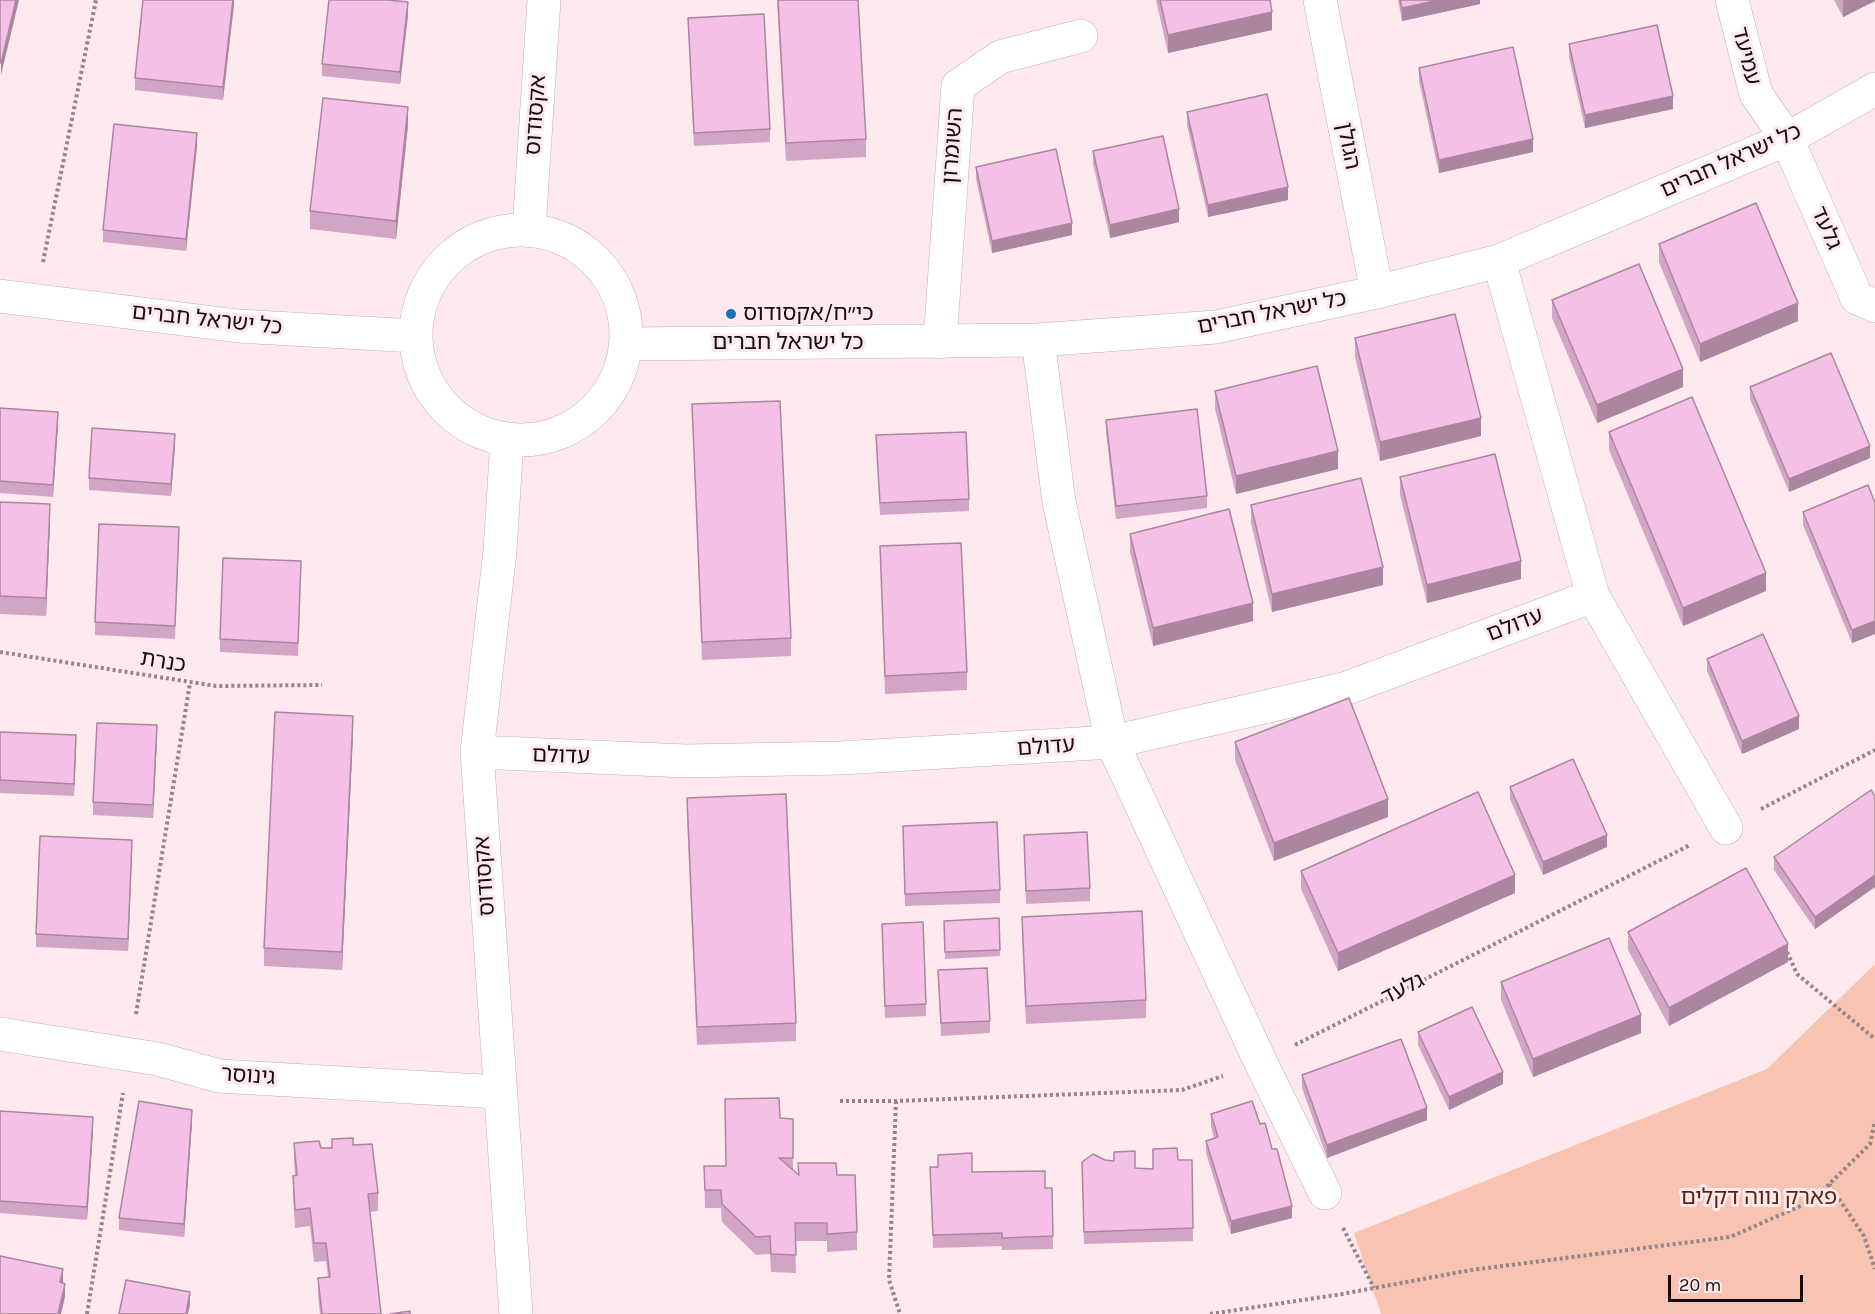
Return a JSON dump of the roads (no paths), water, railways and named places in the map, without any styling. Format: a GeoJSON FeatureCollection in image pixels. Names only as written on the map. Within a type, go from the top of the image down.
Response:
{"type":"FeatureCollection","features":[{"type":"Feature","properties":{"kind":"street","name":"אקסודוס"},"geometry":{"type":"LineString","coordinates":[[529,230],[544,0]]}},
{"type":"Feature","properties":{"kind":"street","name":"הגולן"},"geometry":{"type":"LineString","coordinates":[[1320,0],[1377,292]]}},
{"type":"Feature","properties":{"kind":"street","name":"עמיעד"},"geometry":{"type":"LineString","coordinates":[[1732,0],[1756,94],[1786,139]]}},
{"type":"Feature","properties":{"kind":"street","name":"השומרון"},"geometry":{"type":"LineString","coordinates":[[940,342],[958,86],[1000,57],[1081,36]]}},
{"type":"Feature","properties":{"kind":"street","name":"כל ישראל חברים"},"geometry":{"type":"LineString","coordinates":[[628,344],[1038,340],[1216,327],[1377,292],[1499,261],[1786,139],[1875,89]]}},
{"type":"Feature","properties":{"kind":"street","name":"גלעד"},"geometry":{"type":"LineString","coordinates":[[1786,139],[1857,298],[1875,306]]}},
{"type":"Feature","properties":{"kind":"street"},"geometry":{"type":"LineString","coordinates":[[529,230],[557,235],[582,247],[602,266],[617,290],[626,316],[628,344],[619,378],[600,406],[573,428],[541,439],[507,440],[478,431],[452,416],[428,384],[420,366],[415,336],[420,302],[436,271],[453,255],[462,247],[494,232],[529,230]]}},
{"type":"Feature","properties":{"kind":"street"},"geometry":{"type":"LineString","coordinates":[[1499,261],[1593,596],[1726,828]]}},
{"type":"Feature","properties":{"kind":"street","name":"כל ישראל חברים"},"geometry":{"type":"LineString","coordinates":[[0,296],[238,326],[415,336]]}},
{"type":"Feature","properties":{"kind":"street"},"geometry":{"type":"LineString","coordinates":[[1038,340],[1059,502],[1112,742],[1261,1063],[1325,1193]]}},
{"type":"Feature","properties":{"kind":"street","name":"אקסודוס"},"geometry":{"type":"LineString","coordinates":[[507,440],[500,551],[477,752],[516,1314]]}},
{"type":"Feature","properties":{"kind":"street","name":"עדולם"},"geometry":{"type":"LineString","coordinates":[[477,752],[686,761],[841,758],[1112,742],[1347,688],[1593,596]]}},
{"type":"Feature","properties":{"kind":"street","name":"גינוסר"},"geometry":{"type":"LineString","coordinates":[[0,1034],[158,1059],[219,1076],[499,1092]]}},
{"type":"Feature","properties":{"kind":"place","name":"כי״ח/אקסודוס"},"geometry":{"type":"Point","coordinates":[731,314]}},
{"type":"Feature","properties":{"kind":"park label","name":"פארק נווה דקלים"},"geometry":{"type":"Point","coordinates":[1759,1198]}}]}
